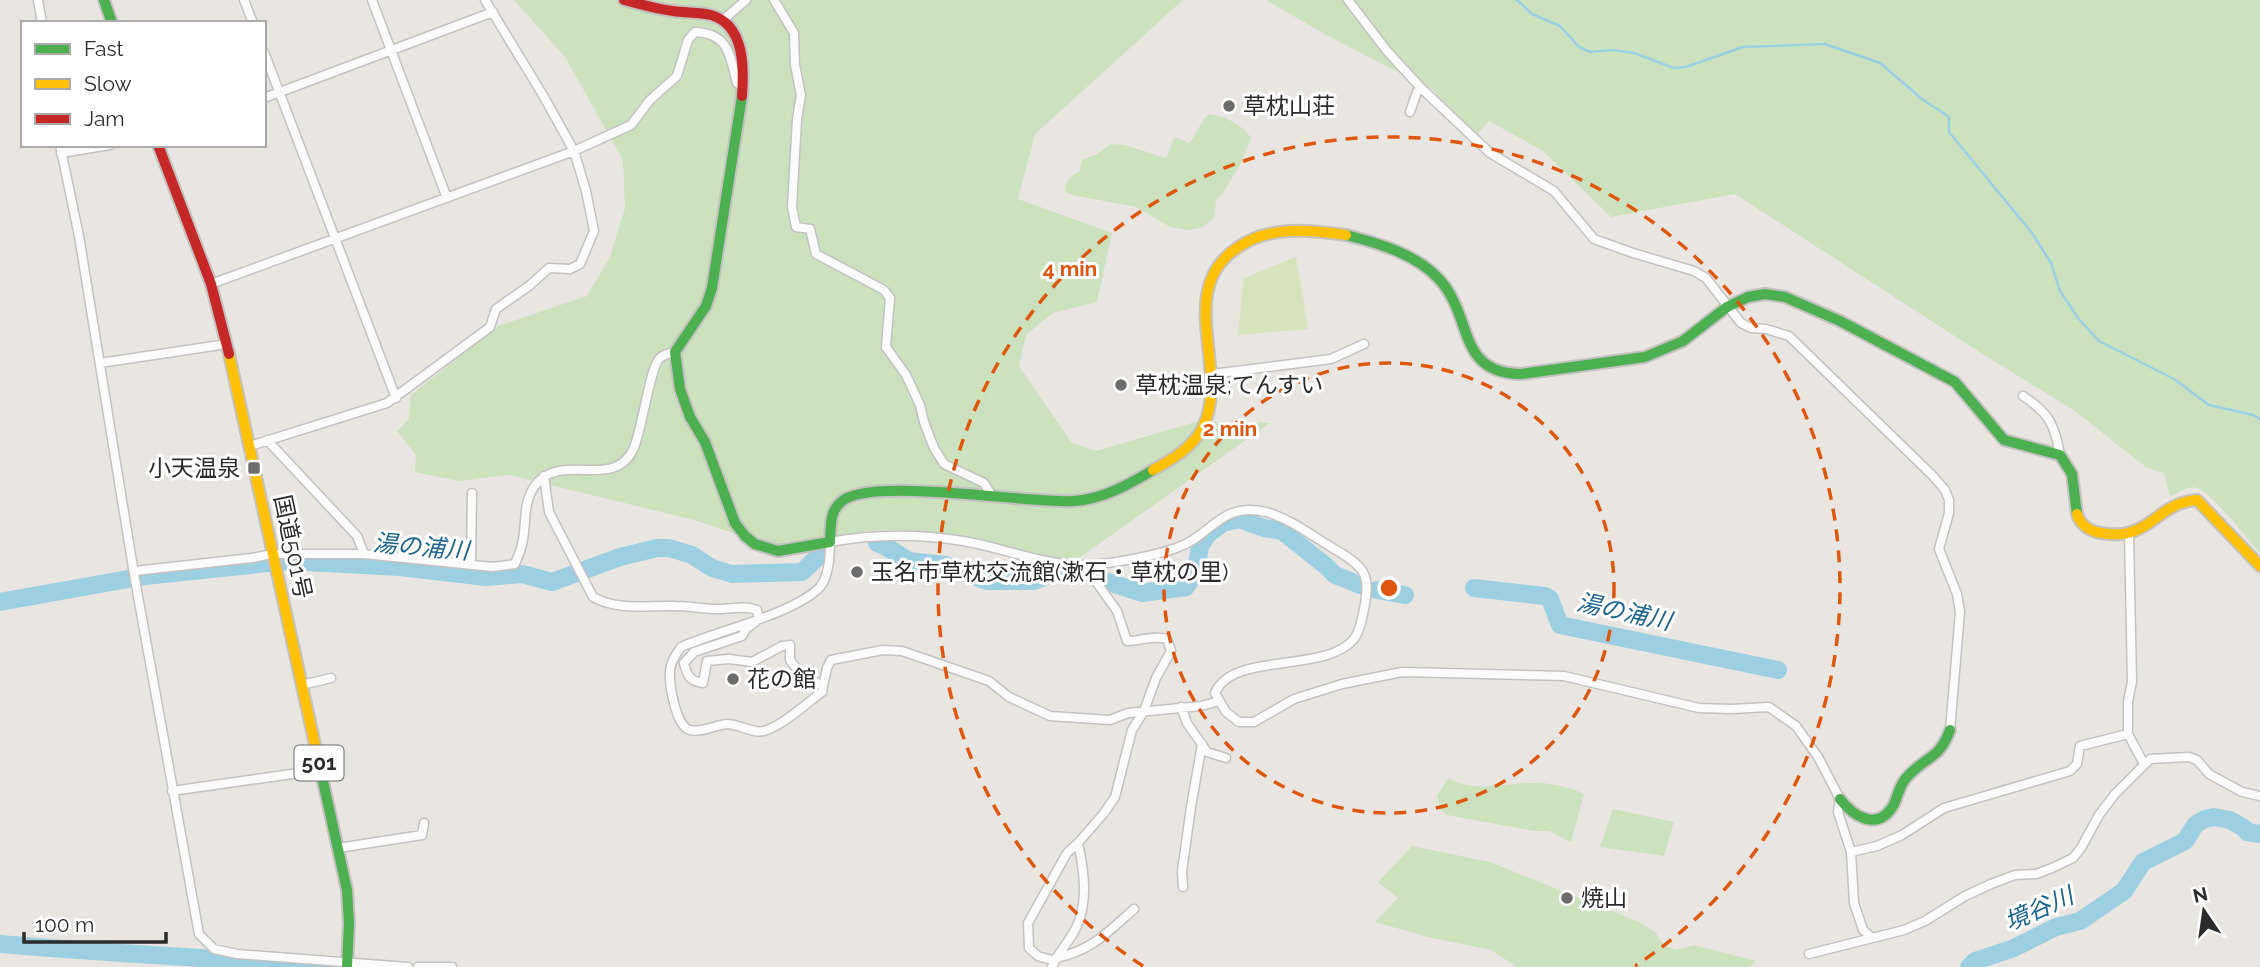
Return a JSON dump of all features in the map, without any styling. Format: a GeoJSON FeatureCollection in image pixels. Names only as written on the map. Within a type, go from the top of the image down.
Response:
{"type":"FeatureCollection","features":[{"type":"Feature","properties":{"kind":"main road"},"geometry":{"type":"LineString","coordinates":[[104,0],[112,21]]}},
{"type":"Feature","properties":{"kind":"main road"},"geometry":{"type":"LineString","coordinates":[[624,0],[723,20],[738,40],[743,87],[712,288],[706,306],[675,352],[676,369],[687,407],[705,442],[735,523],[743,535],[766,551],[778,552],[830,542],[831,515],[843,500],[853,495],[888,491],[1077,502],[1107,494],[1135,481],[1182,452],[1205,426],[1211,407],[1212,374],[1207,321],[1209,282],[1221,261],[1235,247],[1253,237],[1300,228],[1329,231],[1370,242],[1416,261],[1433,273],[1449,291],[1478,360],[1486,368],[1501,374],[1573,368],[1645,357],[1683,341],[1727,307],[1748,297],[1765,294],[1785,297],[1840,321],[1955,382],[2004,440],[2060,455],[2072,474],[2077,518],[2090,531],[2129,534],[2141,529],[2183,499],[2197,500],[2260,566]]}},
{"type":"Feature","properties":{"kind":"main road","name":"国道501号"},"geometry":{"type":"LineString","coordinates":[[159,147],[211,285],[227,344],[347,890],[348,964]]}},
{"type":"Feature","properties":{"kind":"main road"},"geometry":{"type":"LineString","coordinates":[[1840,799],[1849,812],[1858,818],[1870,821],[1884,815],[1894,804],[1903,781],[1912,771],[1938,755],[1950,730]]}},
{"type":"Feature","properties":{"kind":"street"},"geometry":{"type":"LineString","coordinates":[[38,0],[42,21]]}},
{"type":"Feature","properties":{"kind":"street"},"geometry":{"type":"LineString","coordinates":[[244,0],[252,21]]}},
{"type":"Feature","properties":{"kind":"street"},"geometry":{"type":"LineString","coordinates":[[372,0],[447,198]]}},
{"type":"Feature","properties":{"kind":"street"},"geometry":{"type":"LineString","coordinates":[[250,446],[387,403],[490,327],[496,309],[549,268],[570,269],[580,264],[594,231],[574,151],[485,0]]}},
{"type":"Feature","properties":{"kind":"street"},"geometry":{"type":"LineString","coordinates":[[723,20],[746,0]]}},
{"type":"Feature","properties":{"kind":"street"},"geometry":{"type":"LineString","coordinates":[[774,0],[794,33],[795,65],[801,95],[792,207],[796,227],[810,229],[816,254],[884,290],[890,298],[886,347],[906,375],[920,405],[934,448],[944,464],[984,483],[992,496]]}},
{"type":"Feature","properties":{"kind":"street"},"geometry":{"type":"LineString","coordinates":[[1349,0],[1387,51],[1421,88],[1490,153],[1555,191],[1594,239],[1694,271],[1706,278],[1741,323],[1751,328],[1766,329],[1788,336],[1945,490],[1949,500],[1949,513],[1939,549],[1957,594],[1960,612],[1950,730]]}},
{"type":"Feature","properties":{"kind":"street"},"geometry":{"type":"LineString","coordinates":[[266,97],[493,12]]}},
{"type":"Feature","properties":{"kind":"street"},"geometry":{"type":"LineString","coordinates":[[211,285],[574,151],[631,125],[650,100],[677,76],[688,40],[695,32],[707,32],[718,37],[728,49],[737,83],[743,87]]}},
{"type":"Feature","properties":{"kind":"street"},"geometry":{"type":"LineString","coordinates":[[266,57],[396,398]]}},
{"type":"Feature","properties":{"kind":"street"},"geometry":{"type":"LineString","coordinates":[[1410,112],[1421,88]]}},
{"type":"Feature","properties":{"kind":"street"},"geometry":{"type":"LineString","coordinates":[[85,147],[60,149],[79,236],[134,573],[199,934],[214,949],[237,954],[408,967]]}},
{"type":"Feature","properties":{"kind":"street"},"geometry":{"type":"LineString","coordinates":[[100,363],[227,344]]}},
{"type":"Feature","properties":{"kind":"street"},"geometry":{"type":"LineString","coordinates":[[1212,374],[1331,359],[1364,344]]}},
{"type":"Feature","properties":{"kind":"street"},"geometry":{"type":"LineString","coordinates":[[134,573],[252,558],[364,554],[493,567],[515,564],[523,543],[525,511],[534,487],[544,476],[555,472],[576,469],[608,471],[622,465],[633,450],[643,418],[652,368],[659,358],[675,352]]}},
{"type":"Feature","properties":{"kind":"street"},"geometry":{"type":"LineString","coordinates":[[2024,396],[2046,414],[2057,438],[2060,455]]}},
{"type":"Feature","properties":{"kind":"street"},"geometry":{"type":"LineString","coordinates":[[267,440],[357,536],[364,554]]}},
{"type":"Feature","properties":{"kind":"street"},"geometry":{"type":"LineString","coordinates":[[544,476],[549,513],[593,597],[604,603],[630,607],[751,607],[757,610],[759,619]]}},
{"type":"Feature","properties":{"kind":"street"},"geometry":{"type":"LineString","coordinates":[[471,565],[472,493]]}},
{"type":"Feature","properties":{"kind":"street"},"geometry":{"type":"LineString","coordinates":[[1219,701],[1201,706],[1144,711],[1110,720],[1050,716],[1009,697],[989,681],[902,651],[883,650],[831,660],[822,692],[764,731],[755,732],[728,724],[688,730],[681,725],[673,700],[669,669],[681,647],[759,619],[801,601],[821,587],[829,562],[830,542],[858,537],[914,536],[963,541],[1052,564],[1091,570],[1178,548],[1226,514],[1264,512],[1280,517],[1354,559],[1366,576],[1367,590],[1364,611],[1354,639],[1340,650],[1320,658],[1244,670],[1218,685],[1215,693],[1219,701],[1226,712],[1239,722],[1254,722],[1294,699],[1342,684],[1402,673],[1564,676],[1699,708],[1769,707],[1796,726],[1818,757],[1840,799],[1838,812],[1851,852],[1854,904],[1863,930],[1870,936]]}},
{"type":"Feature","properties":{"kind":"street"},"geometry":{"type":"LineString","coordinates":[[2129,534],[2132,682],[2128,701],[2128,734],[2144,764]]}},
{"type":"Feature","properties":{"kind":"street"},"geometry":{"type":"LineString","coordinates":[[1091,570],[1116,611],[1127,640],[1139,641],[1160,636],[1167,639],[1171,651],[1156,678],[1144,711],[1132,730],[1115,797],[1067,853],[1028,923],[1029,948],[1038,956],[1054,962],[1096,943],[1134,909]]}},
{"type":"Feature","properties":{"kind":"street"},"geometry":{"type":"LineString","coordinates":[[759,619],[741,636],[694,652],[684,663],[687,676],[693,682],[703,683],[706,660],[752,662],[782,646],[790,645],[790,660],[800,673],[823,687]]}},
{"type":"Feature","properties":{"kind":"street"},"geometry":{"type":"LineString","coordinates":[[302,685],[331,678]]}},
{"type":"Feature","properties":{"kind":"street"},"geometry":{"type":"LineString","coordinates":[[1181,707],[1187,723],[1207,752],[1226,758]]}},
{"type":"Feature","properties":{"kind":"street"},"geometry":{"type":"LineString","coordinates":[[1851,852],[1877,846],[1902,835],[1944,808],[2070,771],[2077,764],[2080,746],[2128,734]]}},
{"type":"Feature","properties":{"kind":"street"},"geometry":{"type":"LineString","coordinates":[[1183,887],[1182,871],[1202,744]]}},
{"type":"Feature","properties":{"kind":"street"},"geometry":{"type":"LineString","coordinates":[[1809,954],[1870,936],[1904,930],[1991,884],[2015,875],[2036,874],[2073,859],[2115,794],[2150,759],[2189,757],[2197,760],[2209,774],[2242,792],[2260,796]]}},
{"type":"Feature","properties":{"kind":"street"},"geometry":{"type":"LineString","coordinates":[[172,791],[320,770]]}},
{"type":"Feature","properties":{"kind":"street"},"geometry":{"type":"LineString","coordinates":[[338,848],[422,835],[424,823]]}},
{"type":"Feature","properties":{"kind":"street"},"geometry":{"type":"LineString","coordinates":[[1054,962],[1076,928],[1083,902],[1082,862],[1078,843]]}},
{"type":"Feature","properties":{"kind":"street"},"geometry":{"type":"LineString","coordinates":[[418,967],[452,967]]}},
{"type":"Feature","properties":{"kind":"green space"},"geometry":{"type":"Polygon","coordinates":[[[514,0],[1186,0],[1035,134],[1018,199],[1112,233],[1097,302],[1053,313],[1026,335],[1019,366],[1072,443],[1096,451],[1199,421],[1270,423],[1076,560],[910,530],[872,531],[779,546],[769,545],[694,520],[509,475],[458,481],[415,472],[416,455],[397,431],[409,419],[411,395],[498,326],[587,296],[610,257],[625,208],[623,160],[565,57],[514,0]]]}},
{"type":"Feature","properties":{"kind":"green space"},"geometry":{"type":"Polygon","coordinates":[[[1266,0],[2260,0],[2260,553],[2204,491],[2190,488],[2170,497],[2164,473],[2147,468],[2075,411],[1735,194],[1611,217],[1543,151],[1489,121],[1476,136],[1447,109],[1433,90],[1326,35],[1266,0]]]}},
{"type":"Feature","properties":{"kind":"green space"},"geometry":{"type":"Polygon","coordinates":[[[1209,114],[1233,122],[1251,138],[1241,163],[1216,200],[1214,218],[1201,228],[1187,230],[1170,227],[1136,207],[1072,195],[1065,191],[1069,179],[1079,172],[1082,160],[1111,144],[1125,145],[1166,158],[1174,137],[1190,143],[1209,114]]]}},
{"type":"Feature","properties":{"kind":"green space"},"geometry":{"type":"Polygon","coordinates":[[[1296,257],[1308,329],[1238,335],[1244,278],[1296,257]]]}},
{"type":"Feature","properties":{"kind":"green space"},"geometry":{"type":"Polygon","coordinates":[[[1448,778],[1458,783],[1480,786],[1549,784],[1584,794],[1571,842],[1549,831],[1534,831],[1447,815],[1441,810],[1437,796],[1448,778]]]}},
{"type":"Feature","properties":{"kind":"green space"},"geometry":{"type":"Polygon","coordinates":[[[1613,809],[1674,822],[1664,856],[1600,847],[1613,809]]]}},
{"type":"Feature","properties":{"kind":"green space"},"geometry":{"type":"Polygon","coordinates":[[[1412,846],[1490,862],[1639,922],[1655,932],[1664,945],[1676,950],[1694,945],[1756,961],[1750,967],[1517,967],[1491,950],[1428,937],[1375,922],[1398,898],[1378,882],[1412,846]]]}},
{"type":"Feature","properties":{"kind":"waterway"},"geometry":{"type":"LineString","coordinates":[[1517,0],[1532,14],[1560,26],[1579,47],[1590,52],[1613,50],[1634,53],[1674,68],[1686,67],[1743,47],[1825,44],[1880,63],[1922,99],[1949,117],[1949,132],[2032,233],[2051,263],[2060,291],[2078,318],[2099,341],[2174,379],[2209,405],[2260,419]]}},
{"type":"Feature","properties":{"kind":"waterway","name":"湯の浦川"},"geometry":{"type":"LineString","coordinates":[[877,543],[909,561],[946,565],[987,581],[1034,581],[1065,568],[1085,570],[1099,579],[1142,593],[1186,587],[1196,571],[1200,546],[1208,534],[1223,523],[1239,519],[1282,531],[1335,575],[1360,585]]}},
{"type":"Feature","properties":{"kind":"waterway","name":"湯の浦川"},"geometry":{"type":"LineString","coordinates":[[0,602],[145,576],[288,561],[400,567],[486,577],[522,574],[552,582],[620,557],[657,548],[669,548],[692,555],[712,568],[732,574],[802,572],[821,554]]}},
{"type":"Feature","properties":{"kind":"waterway","name":"湯の浦川"},"geometry":{"type":"LineString","coordinates":[[1474,588],[1545,596],[1550,599],[1560,625],[1778,670]]}},
{"type":"Feature","properties":{"kind":"waterway","name":"湯の浦川"},"geometry":{"type":"LineString","coordinates":[[1377,590],[1405,595]]}},
{"type":"Feature","properties":{"kind":"waterway","name":"境谷川"},"geometry":{"type":"LineString","coordinates":[[1969,967],[1975,961],[2014,948],[2056,927],[2080,921],[2124,891],[2143,862],[2185,841],[2196,824],[2205,819],[2214,817],[2230,820],[2247,832],[2260,834]]}},
{"type":"Feature","properties":{"kind":"waterway","name":"境谷川"},"geometry":{"type":"LineString","coordinates":[[0,944],[344,967]]}},
{"type":"Feature","properties":{"kind":"traffic: fast"},"geometry":{"type":"LineString","coordinates":[[104,0],[111,21]]}},
{"type":"Feature","properties":{"kind":"traffic: fast"},"geometry":{"type":"LineString","coordinates":[[742,96],[712,288],[706,306],[675,352],[680,389],[690,417],[705,442],[735,523],[745,536],[755,544],[778,551],[830,542],[834,510],[841,502],[857,495],[882,491],[915,491],[1074,501],[1105,494],[1153,470]]}},
{"type":"Feature","properties":{"kind":"traffic: fast"},"geometry":{"type":"LineString","coordinates":[[1346,235],[1396,251],[1430,270],[1450,294],[1476,354],[1486,364],[1500,371],[1521,374],[1645,357],[1683,341],[1727,307],[1748,297],[1765,294],[1785,297],[1840,321],[1955,382],[2004,440],[2060,455],[2072,474],[2077,514]]}},
{"type":"Feature","properties":{"kind":"traffic: fast"},"geometry":{"type":"LineString","coordinates":[[1840,799],[1865,819],[1873,820],[1887,814],[1904,780],[1937,753],[1950,730]]}},
{"type":"Feature","properties":{"kind":"traffic: fast"},"geometry":{"type":"LineString","coordinates":[[315,745],[347,890],[347,967]]}},
{"type":"Feature","properties":{"kind":"traffic: slow"},"geometry":{"type":"LineString","coordinates":[[1153,470],[1187,448],[1202,429],[1209,407],[1211,383],[1206,309],[1209,286],[1218,266],[1237,248],[1276,232],[1304,231],[1346,235]]}},
{"type":"Feature","properties":{"kind":"traffic: slow"},"geometry":{"type":"LineString","coordinates":[[229,354],[315,745]]}},
{"type":"Feature","properties":{"kind":"traffic: slow"},"geometry":{"type":"LineString","coordinates":[[2077,514],[2089,529],[2118,534],[2131,532],[2171,508],[2197,500],[2260,566]]}},
{"type":"Feature","properties":{"kind":"traffic: jam"},"geometry":{"type":"LineString","coordinates":[[624,0],[667,10],[711,15],[722,20],[730,28],[740,49],[742,96]]}},
{"type":"Feature","properties":{"kind":"traffic: jam"},"geometry":{"type":"LineString","coordinates":[[159,147],[211,284],[229,354]]}},
{"type":"Feature","properties":{"kind":"place","name":"草枕山荘"},"geometry":{"type":"Point","coordinates":[1229,106]}},
{"type":"Feature","properties":{"kind":"place","name":"草枕温泉;てんすい"},"geometry":{"type":"Point","coordinates":[1121,385]}},
{"type":"Feature","properties":{"kind":"place","name":"小天温泉"},"geometry":{"type":"Point","coordinates":[254,468]}},
{"type":"Feature","properties":{"kind":"place","name":"玉名市草枕交流館(漱石・草枕の里)"},"geometry":{"type":"Point","coordinates":[857,572]}},
{"type":"Feature","properties":{"kind":"place","name":"花の館"},"geometry":{"type":"Point","coordinates":[733,679]}},
{"type":"Feature","properties":{"kind":"place","name":"焼山"},"geometry":{"type":"Point","coordinates":[1567,898]}}]}
